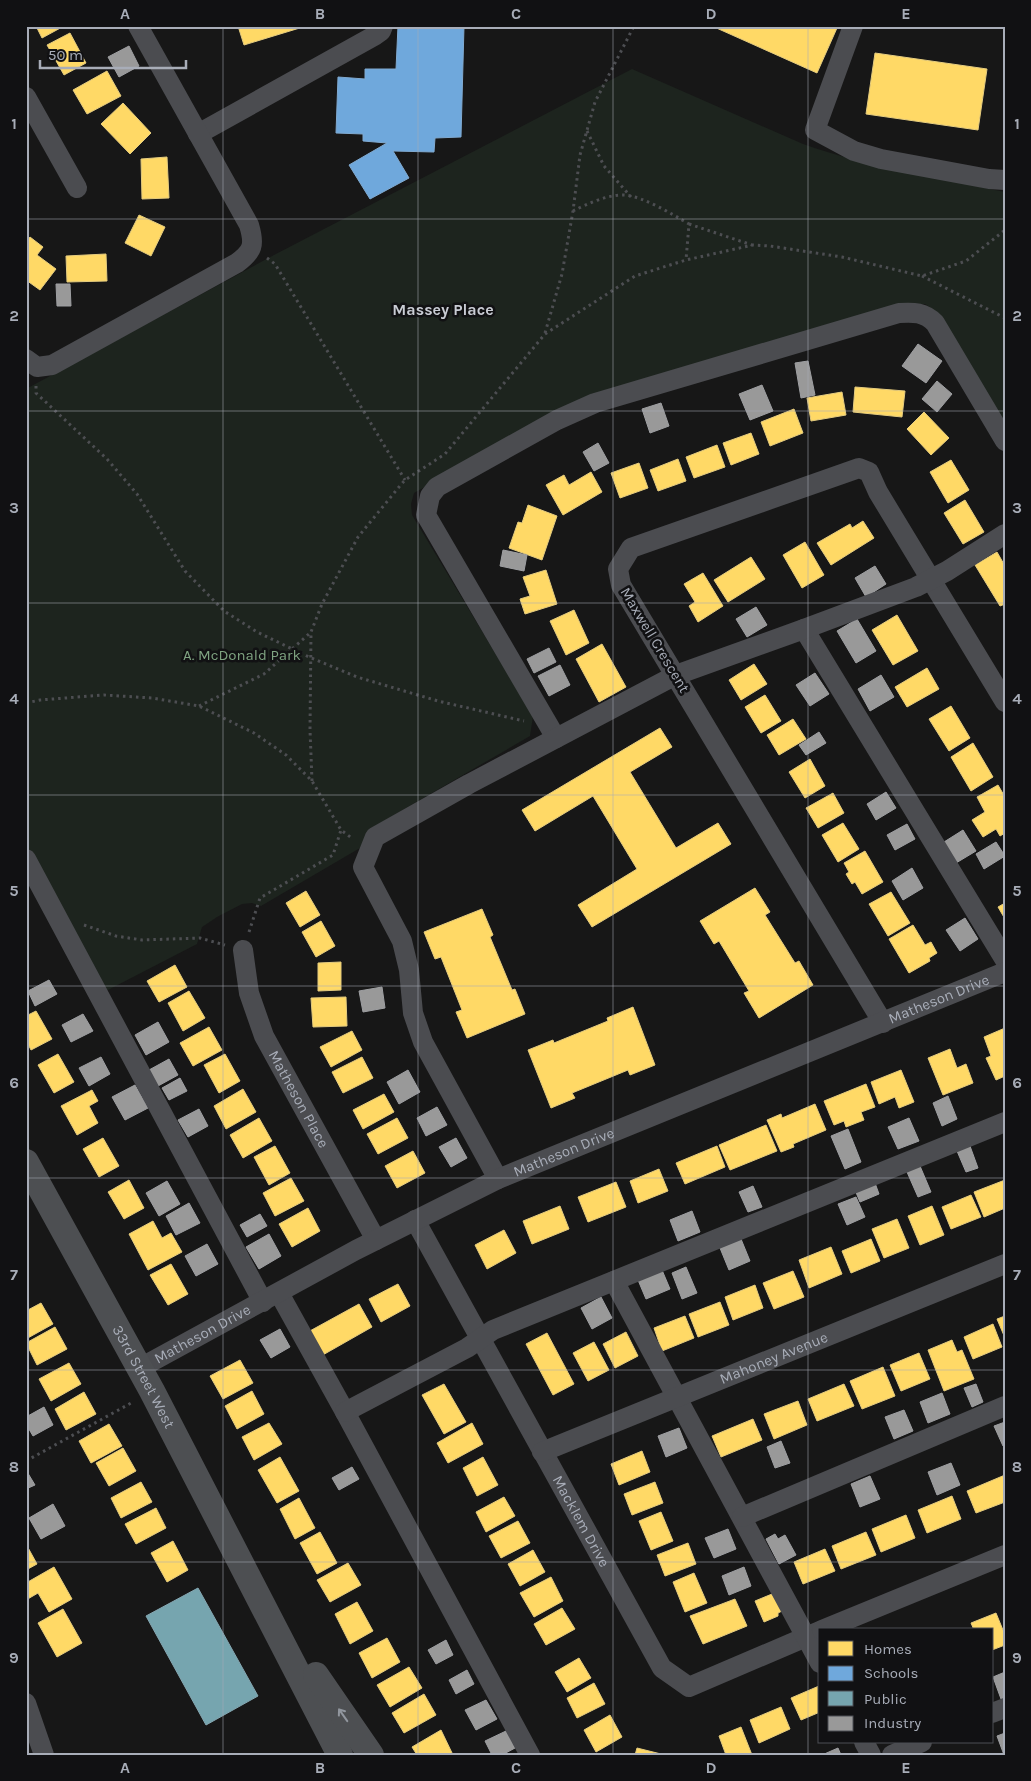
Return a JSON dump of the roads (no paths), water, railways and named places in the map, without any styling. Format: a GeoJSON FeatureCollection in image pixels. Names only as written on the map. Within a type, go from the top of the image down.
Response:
{"type":"FeatureCollection","features":[{"type":"Feature","properties":{"kind":"main road","name":"33rd Street West"},"geometry":{"type":"LineString","coordinates":[[26,1162],[140,1368],[258,1593],[340,1755]]}},
{"type":"Feature","properties":{"kind":"main road","name":"33rd Street West"},"geometry":{"type":"LineString","coordinates":[[258,1593],[371,1755]]}},
{"type":"Feature","properties":{"kind":"street"},"geometry":{"type":"LineString","coordinates":[[32,363],[52,365],[228,268],[246,256],[252,247],[253,236],[249,225],[138,26]]}},
{"type":"Feature","properties":{"kind":"street"},"geometry":{"type":"LineString","coordinates":[[198,134],[374,36],[384,26]]}},
{"type":"Feature","properties":{"kind":"street"},"geometry":{"type":"LineString","coordinates":[[853,26],[815,130],[854,151],[881,159],[989,179],[1005,180]]}},
{"type":"Feature","properties":{"kind":"street"},"geometry":{"type":"LineString","coordinates":[[26,97],[77,188]]}},
{"type":"Feature","properties":{"kind":"street"},"geometry":{"type":"LineString","coordinates":[[553,732],[426,515],[430,496],[437,487],[557,420],[595,403],[899,313],[909,312],[928,316],[935,323],[1005,441]]}},
{"type":"Feature","properties":{"kind":"street","name":"Maxwell Crescent"},"geometry":{"type":"LineString","coordinates":[[883,1023],[621,585],[618,569],[631,548],[859,468],[869,472],[878,492],[1005,702]]}},
{"type":"Feature","properties":{"kind":"street"},"geometry":{"type":"LineString","coordinates":[[498,1180],[420,1035],[414,1013],[409,970],[402,941],[363,867],[375,837],[553,732],[676,675],[916,587],[1005,534]]}},
{"type":"Feature","properties":{"kind":"street"},"geometry":{"type":"LineString","coordinates":[[804,629],[1005,960]]}},
{"type":"Feature","properties":{"kind":"street"},"geometry":{"type":"LineString","coordinates":[[26,859],[56,916],[271,1298],[345,1412],[530,1755]]}},
{"type":"Feature","properties":{"kind":"street","name":"Matheson Place"},"geometry":{"type":"LineString","coordinates":[[243,950],[249,993],[264,1036],[376,1240]]}},
{"type":"Feature","properties":{"kind":"street","name":"Matheson Drive"},"geometry":{"type":"LineString","coordinates":[[140,1368],[376,1240],[498,1180],[1005,972]]}},
{"type":"Feature","properties":{"kind":"street"},"geometry":{"type":"LineString","coordinates":[[345,1412],[467,1348],[494,1330],[1005,1122]]}},
{"type":"Feature","properties":{"kind":"street","name":"Macklem Drive"},"geometry":{"type":"LineString","coordinates":[[415,1220],[662,1668],[689,1686],[816,1632]]}},
{"type":"Feature","properties":{"kind":"street","name":"Mahoney Avenue"},"geometry":{"type":"LineString","coordinates":[[542,1452],[1005,1264]]}},
{"type":"Feature","properties":{"kind":"street"},"geometry":{"type":"LineString","coordinates":[[614,1281],[742,1517],[816,1632],[818,1648]]}},
{"type":"Feature","properties":{"kind":"street"},"geometry":{"type":"LineString","coordinates":[[742,1517],[1005,1406]]}},
{"type":"Feature","properties":{"kind":"street","name":"Macklem Drive"},"geometry":{"type":"LineString","coordinates":[[826,1628],[1005,1555]]}},
{"type":"Feature","properties":{"kind":"street"},"geometry":{"type":"LineString","coordinates":[[26,1703],[44,1755]]}},
{"type":"Feature","properties":{"kind":"street"},"geometry":{"type":"LineString","coordinates":[[892,1755],[917,1744]]}},
{"type":"Feature","properties":{"kind":"district","name":"Massey Place"},"geometry":{"type":"Point","coordinates":[443,309]}},
{"type":"Feature","properties":{"kind":"park label","name":"A. McDonald Park"},"geometry":{"type":"Point","coordinates":[242,655]}}]}
